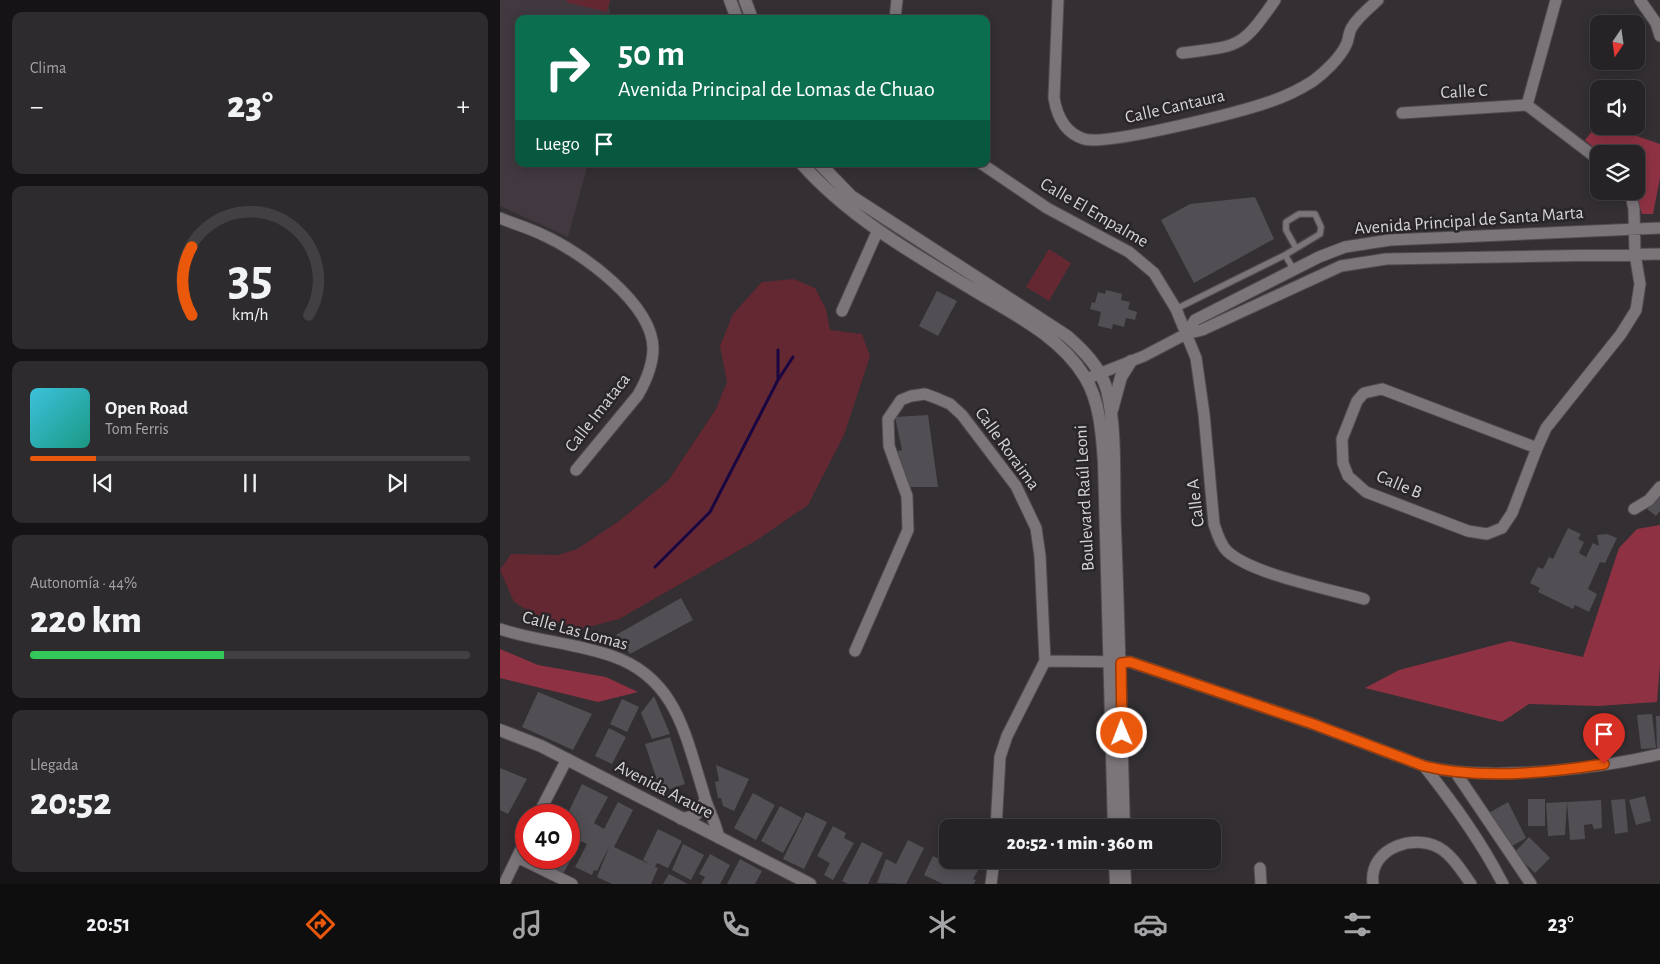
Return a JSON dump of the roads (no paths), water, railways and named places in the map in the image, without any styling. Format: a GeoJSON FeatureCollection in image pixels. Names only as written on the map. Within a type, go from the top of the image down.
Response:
{"type":"FeatureCollection","features":[{"type":"Feature","properties":{"kind":"street"},"geometry":{"type":"LineString","coordinates":[[730,0],[736,15]]}},
{"type":"Feature","properties":{"kind":"street"},"geometry":{"type":"LineString","coordinates":[[745,0],[751,15]]}},
{"type":"Feature","properties":{"kind":"street"},"geometry":{"type":"LineString","coordinates":[[895,15],[897,0]]}},
{"type":"Feature","properties":{"kind":"street","name":"Calle Cantaura"},"geometry":{"type":"LineString","coordinates":[[1058,0],[1054,98],[1056,110],[1059,118],[1075,134],[1083,138],[1100,140],[1143,133],[1254,107],[1296,91],[1314,80],[1339,57],[1346,45],[1351,29],[1378,0]]}},
{"type":"Feature","properties":{"kind":"street"},"geometry":{"type":"LineString","coordinates":[[1182,53],[1238,44],[1247,37],[1275,0]]}},
{"type":"Feature","properties":{"kind":"street"},"geometry":{"type":"LineString","coordinates":[[1556,0],[1527,105],[1590,153]]}},
{"type":"Feature","properties":{"kind":"street"},"geometry":{"type":"LineString","coordinates":[[1640,0],[1656,23],[1660,36]]}},
{"type":"Feature","properties":{"kind":"street","name":"Calle C"},"geometry":{"type":"LineString","coordinates":[[1402,113],[1527,105]]}},
{"type":"Feature","properties":{"kind":"street","name":"Boulevard Raúl Leoni"},"geometry":{"type":"LineString","coordinates":[[805,167],[832,196],[878,230],[1043,332],[1062,348],[1086,379],[1099,418],[1103,447],[1124,819]]}},
{"type":"Feature","properties":{"kind":"street","name":"Boulevard Raúl Leoni"},"geometry":{"type":"LineString","coordinates":[[823,167],[851,196],[1067,336],[1085,353],[1100,372],[1106,390],[1110,415],[1115,662],[1114,819]]}},
{"type":"Feature","properties":{"kind":"street","name":"Calle El Empalme"},"geometry":{"type":"LineString","coordinates":[[986,167],[1047,208],[1129,252],[1143,262],[1154,272],[1176,309],[1186,334]]}},
{"type":"Feature","properties":{"kind":"street"},"geometry":{"type":"LineString","coordinates":[[1632,200],[1635,229]]}},
{"type":"Feature","properties":{"kind":"street","name":"Calle Imataca"},"geometry":{"type":"LineString","coordinates":[[500,218],[544,235],[578,255],[607,277],[639,311],[648,326],[653,348],[646,381],[638,395],[576,470]]}},
{"type":"Feature","properties":{"kind":"street","name":"Avenida Principal de Santa Marta"},"geometry":{"type":"LineString","coordinates":[[1186,334],[1195,320],[1345,246],[1374,241],[1660,228]]}},
{"type":"Feature","properties":{"kind":"street","name":"Calle B"},"geometry":{"type":"LineString","coordinates":[[1537,448],[1382,389],[1364,393],[1357,401],[1342,440],[1341,452],[1342,463],[1348,476],[1366,492],[1468,531],[1487,534],[1502,528],[1512,513],[1546,428],[1631,320],[1640,296],[1635,229]]}},
{"type":"Feature","properties":{"kind":"street"},"geometry":{"type":"LineString","coordinates":[[842,311],[878,230]]}},
{"type":"Feature","properties":{"kind":"street","name":"Avenida Principal de Santa Marta"},"geometry":{"type":"LineString","coordinates":[[1086,379],[1131,361],[1186,334],[1202,330],[1325,272],[1360,262],[1386,259],[1660,254]]}},
{"type":"Feature","properties":{"kind":"street","name":"Calle A"},"geometry":{"type":"LineString","coordinates":[[1186,334],[1196,358],[1204,414],[1214,524],[1225,549],[1247,565],[1364,599]]}},
{"type":"Feature","properties":{"kind":"street"},"geometry":{"type":"LineString","coordinates":[[1110,415],[1120,381],[1131,361]]}},
{"type":"Feature","properties":{"kind":"street","name":"Calle Roraima"},"geometry":{"type":"LineString","coordinates":[[855,650],[908,530],[907,496],[889,446],[888,419],[901,400],[925,394],[950,404],[962,415],[994,454],[1027,507],[1036,528],[1040,556],[1045,661],[1007,736],[1000,757],[997,819]]}},
{"type":"Feature","properties":{"kind":"street"},"geometry":{"type":"LineString","coordinates":[[1634,509],[1649,500],[1660,487]]}},
{"type":"Feature","properties":{"kind":"street","name":"Calle Las Lomas"},"geometry":{"type":"LineString","coordinates":[[500,629],[610,655],[630,663],[655,681],[676,711],[683,728],[705,800],[717,825],[719,838]]}},
{"type":"Feature","properties":{"kind":"street"},"geometry":{"type":"LineString","coordinates":[[1045,661],[1130,662],[1313,724],[1424,766],[1456,773],[1499,773],[1587,766],[1660,754]]}},
{"type":"Feature","properties":{"kind":"street","name":"Avenida Araure"},"geometry":{"type":"LineString","coordinates":[[500,730],[522,737],[570,760],[810,884]]}},
{"type":"Feature","properties":{"kind":"street"},"geometry":{"type":"LineString","coordinates":[[544,804],[570,760]]}},
{"type":"Feature","properties":{"kind":"street"},"geometry":{"type":"LineString","coordinates":[[552,804],[570,760]]}},
{"type":"Feature","properties":{"kind":"street"},"geometry":{"type":"LineString","coordinates":[[1424,766],[1479,840],[1503,884]]}},
{"type":"Feature","properties":{"kind":"street"},"geometry":{"type":"LineString","coordinates":[[1456,773],[1532,884]]}},
{"type":"Feature","properties":{"kind":"street"},"geometry":{"type":"LineString","coordinates":[[681,819],[696,815],[705,800]]}},
{"type":"Feature","properties":{"kind":"street"},"geometry":{"type":"LineString","coordinates":[[1373,884],[1375,866],[1386,851],[1399,845],[1414,842],[1443,850],[1471,884]]}},
{"type":"Feature","properties":{"kind":"street"},"geometry":{"type":"LineString","coordinates":[[504,884],[515,868]]}},
{"type":"Feature","properties":{"kind":"street"},"geometry":{"type":"LineString","coordinates":[[1260,868],[1261,884]]}},
{"type":"Feature","properties":{"kind":"street"},"geometry":{"type":"LineString","coordinates":[[512,884],[518,869]]}},
{"type":"Feature","properties":{"kind":"street"},"geometry":{"type":"LineString","coordinates":[[544,869],[572,884]]}},
{"type":"Feature","properties":{"kind":"street"},"geometry":{"type":"LineString","coordinates":[[990,884],[992,869]]}},
{"type":"Feature","properties":{"kind":"street"},"geometry":{"type":"LineString","coordinates":[[1115,869],[1116,884]]}},
{"type":"Feature","properties":{"kind":"street"},"geometry":{"type":"LineString","coordinates":[[1124,869],[1125,884]]}},
{"type":"Feature","properties":{"kind":"lane"},"geometry":{"type":"LineString","coordinates":[[1176,309],[1285,255],[1320,234],[1321,227],[1315,214],[1299,214],[1286,222],[1286,230],[1296,248]]}},
{"type":"Feature","properties":{"kind":"lane"},"geometry":{"type":"LineString","coordinates":[[1285,255],[1294,270]]}},
{"type":"Feature","properties":{"kind":"waterway"},"geometry":{"type":"LineString","coordinates":[[778,350],[778,380]]}},
{"type":"Feature","properties":{"kind":"waterway"},"geometry":{"type":"LineString","coordinates":[[655,567],[710,512],[778,380],[793,357]]}}]}
